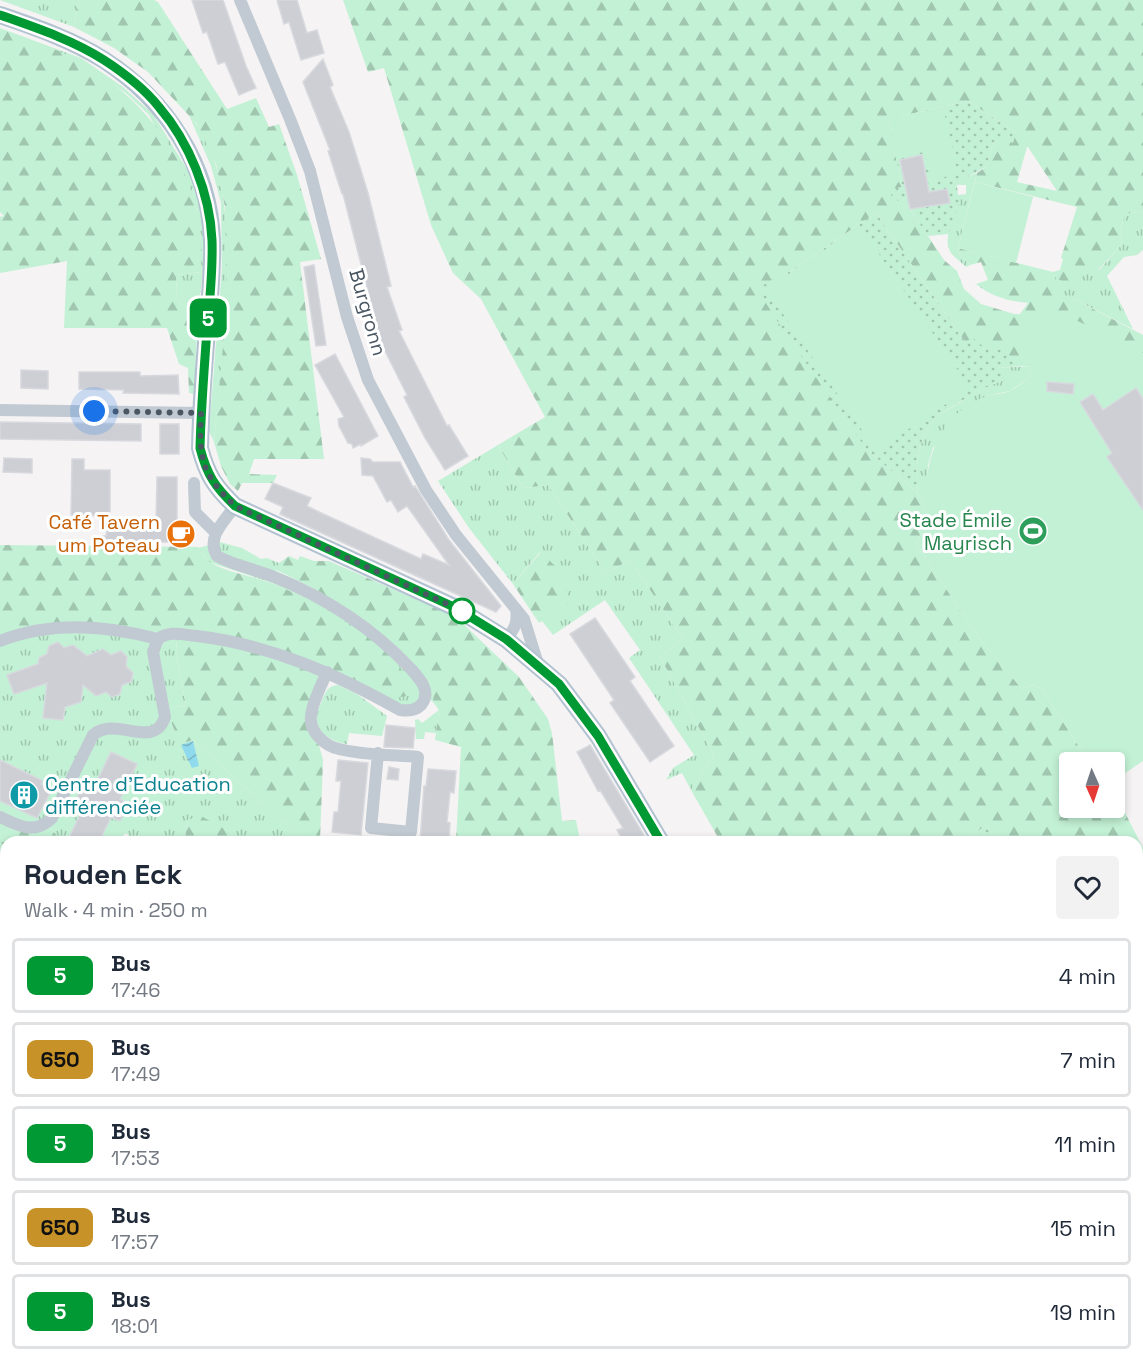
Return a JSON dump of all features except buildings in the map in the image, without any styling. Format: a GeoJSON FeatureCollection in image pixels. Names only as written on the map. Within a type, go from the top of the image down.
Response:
{"type":"FeatureCollection","features":[{"type":"Feature","properties":{"kind":"main road"},"geometry":{"type":"LineString","coordinates":[[0,15],[67,41],[102,59],[135,83],[160,107],[185,146],[201,183],[212,238],[212,272],[200,448],[206,470],[218,490],[235,506],[456,608],[510,642],[538,664],[559,684],[598,736],[657,836]]}},
{"type":"Feature","properties":{"kind":"street","name":"Burgronn"},"geometry":{"type":"LineString","coordinates":[[240,0],[290,119],[309,171],[348,317],[368,380],[426,490],[456,535],[525,619],[538,664]]}},
{"type":"Feature","properties":{"kind":"street"},"geometry":{"type":"LineString","coordinates":[[0,410],[201,413]]}},
{"type":"Feature","properties":{"kind":"street"},"geometry":{"type":"LineString","coordinates":[[194,483],[195,512],[216,533]]}},
{"type":"Feature","properties":{"kind":"street"},"geometry":{"type":"LineString","coordinates":[[0,640],[25,632],[84,627],[139,634],[158,639],[170,633],[215,638],[281,655],[327,672],[400,710],[416,709],[423,703],[426,695],[421,681],[401,659],[354,619],[273,576],[217,556],[212,540],[235,506]]}},
{"type":"Feature","properties":{"kind":"street"},"geometry":{"type":"LineString","coordinates":[[510,642],[518,619],[516,607]]}},
{"type":"Feature","properties":{"kind":"street"},"geometry":{"type":"LineString","coordinates":[[510,642],[529,630]]}},
{"type":"Feature","properties":{"kind":"street"},"geometry":{"type":"LineString","coordinates":[[0,817],[25,828],[46,824],[52,818],[93,735],[99,729],[108,727],[150,733],[162,725],[165,717],[153,652],[158,639]]}},
{"type":"Feature","properties":{"kind":"street"},"geometry":{"type":"LineString","coordinates":[[327,672],[311,717],[314,730],[324,743],[339,749],[418,757],[411,832],[370,828],[378,753]]}},
{"type":"Feature","properties":{"kind":"green space"},"geometry":{"type":"Polygon","coordinates":[[[0,0],[79,0],[74,27],[0,0]]]}},
{"type":"Feature","properties":{"kind":"green space"},"geometry":{"type":"Polygon","coordinates":[[[79,0],[154,0],[158,2],[227,109],[256,98],[269,127],[279,124],[297,175],[321,259],[300,262],[324,459],[254,459],[249,474],[277,475],[273,483],[242,483],[238,491],[230,484],[221,466],[214,442],[227,304],[225,207],[216,164],[197,124],[148,72],[114,48],[74,27],[79,0]]]}},
{"type":"Feature","properties":{"kind":"green space"},"geometry":{"type":"Polygon","coordinates":[[[343,0],[1143,0],[1143,211],[1125,214],[1120,232],[1122,244],[1098,270],[1090,264],[1075,289],[1055,277],[1059,299],[1074,299],[1143,335],[1143,394],[1138,386],[1010,361],[965,342],[876,213],[780,278],[867,450],[918,493],[929,518],[916,544],[982,642],[1022,689],[1032,685],[1041,688],[1083,752],[1059,752],[1059,818],[1125,818],[1125,813],[1137,836],[994,836],[986,825],[972,836],[717,836],[691,790],[714,755],[660,657],[683,639],[630,560],[606,573],[548,485],[523,488],[498,445],[545,417],[481,299],[453,273],[431,225],[384,68],[368,72],[343,0]],[[968,101],[888,119],[902,187],[894,189],[892,196],[910,209],[944,260],[957,271],[964,289],[981,304],[1020,314],[1028,303],[1001,298],[976,284],[988,280],[981,262],[970,265],[957,252],[958,248],[1053,272],[1060,270],[1063,259],[1061,258],[1077,207],[975,182],[977,173],[986,167],[993,143],[1016,133],[968,101]],[[1027,147],[1017,182],[1057,191],[1028,147],[1027,147]]]}},
{"type":"Feature","properties":{"kind":"green space"},"geometry":{"type":"Polygon","coordinates":[[[0,28],[73,58],[116,86],[153,123],[181,166],[198,214],[201,244],[201,272],[176,275],[177,301],[198,313],[194,394],[189,393],[188,368],[179,364],[167,328],[64,328],[67,261],[0,273],[0,217],[4,216],[0,212],[0,28]]]}},
{"type":"Feature","properties":{"kind":"green space"},"geometry":{"type":"Polygon","coordinates":[[[35,41],[81,58],[123,87],[153,114],[190,174],[201,210],[206,245],[198,313],[177,301],[176,275],[201,272],[201,239],[196,207],[149,115],[127,94],[94,70],[35,41]]]}},
{"type":"Feature","properties":{"kind":"green space"},"geometry":{"type":"Polygon","coordinates":[[[968,101],[1016,133],[1013,143],[1002,138],[993,143],[986,167],[960,181],[957,186],[959,204],[949,234],[928,236],[910,209],[891,196],[893,189],[902,187],[888,119],[968,101]]]}},
{"type":"Feature","properties":{"kind":"green space"},"geometry":{"type":"Polygon","coordinates":[[[943,107],[958,174],[931,180],[924,152],[896,158],[888,119],[943,107]]]}},
{"type":"Feature","properties":{"kind":"green space"},"geometry":{"type":"Polygon","coordinates":[[[189,115],[208,145],[220,182],[226,225],[228,272],[226,319],[214,442],[209,431],[222,268],[221,203],[211,166],[189,115]]]}},
{"type":"Feature","properties":{"kind":"green space"},"geometry":{"type":"Polygon","coordinates":[[[977,173],[957,252],[970,265],[966,267],[951,253],[948,239],[958,195],[966,194],[966,185],[957,185],[960,180],[977,173]]]}},
{"type":"Feature","properties":{"kind":"green space"},"geometry":{"type":"Polygon","coordinates":[[[975,182],[1033,197],[1016,263],[958,248],[975,182]]]}},
{"type":"Feature","properties":{"kind":"green space"},"geometry":{"type":"Polygon","coordinates":[[[1143,211],[1143,250],[1137,255],[1124,257],[1107,276],[1133,329],[1074,299],[1059,299],[1054,276],[1091,264],[1099,270],[1122,244],[1120,232],[1125,214],[1143,211]]]}},
{"type":"Feature","properties":{"kind":"green space"},"geometry":{"type":"Polygon","coordinates":[[[876,213],[965,342],[973,338],[986,349],[1004,348],[1010,361],[1022,360],[1022,366],[998,368],[1005,380],[967,397],[936,418],[921,444],[917,474],[918,493],[867,450],[785,333],[764,300],[761,287],[777,276],[780,278],[876,213]]]}},
{"type":"Feature","properties":{"kind":"green space"},"geometry":{"type":"Polygon","coordinates":[[[860,226],[970,388],[876,451],[766,289],[860,226]]]}},
{"type":"Feature","properties":{"kind":"green space","name":"Stade Émile Mayrisch"},"geometry":{"type":"Polygon","coordinates":[[[1045,305],[1143,353],[1143,761],[1125,773],[1125,752],[1083,752],[1041,688],[1032,685],[1022,689],[982,642],[916,544],[929,518],[918,493],[926,493],[934,448],[949,422],[972,403],[987,396],[1010,391],[1029,378],[1031,366],[1022,366],[1021,329],[1045,305]]]}},
{"type":"Feature","properties":{"kind":"green space"},"geometry":{"type":"Polygon","coordinates":[[[1031,366],[1029,378],[1010,391],[986,396],[933,448],[928,465],[926,494],[918,493],[917,474],[921,444],[936,418],[975,392],[1004,380],[997,368],[1031,366]]]}},
{"type":"Feature","properties":{"kind":"green space"},"geometry":{"type":"Polygon","coordinates":[[[498,445],[523,488],[548,485],[606,573],[630,560],[683,639],[660,657],[714,755],[691,790],[682,773],[666,780],[673,768],[694,755],[629,658],[640,650],[605,600],[553,635],[542,621],[539,623],[535,617],[561,610],[540,552],[513,584],[469,528],[438,481],[498,445]]]}},
{"type":"Feature","properties":{"kind":"green space"},"geometry":{"type":"Polygon","coordinates":[[[220,542],[242,548],[261,559],[267,558],[279,563],[276,571],[320,593],[362,619],[383,635],[419,669],[434,688],[433,702],[426,696],[408,711],[360,688],[302,597],[272,583],[209,562],[198,548],[220,542]]]}},
{"type":"Feature","properties":{"kind":"green space"},"geometry":{"type":"Polygon","coordinates":[[[0,545],[198,547],[210,562],[288,590],[352,626],[390,657],[404,673],[412,689],[407,696],[395,698],[327,672],[311,717],[323,760],[320,836],[299,836],[193,740],[180,744],[166,709],[186,705],[176,654],[177,634],[84,627],[0,640],[0,545]]]}},
{"type":"Feature","properties":{"kind":"green space"},"geometry":{"type":"Polygon","coordinates":[[[541,552],[558,569],[570,600],[562,610],[535,617],[513,584],[541,552]]]}},
{"type":"Feature","properties":{"kind":"green space"},"geometry":{"type":"Polygon","coordinates":[[[289,556],[298,560],[300,556],[314,561],[329,561],[456,617],[519,677],[548,719],[552,733],[562,821],[576,820],[579,836],[456,836],[461,747],[435,740],[439,710],[433,702],[434,688],[419,669],[383,635],[320,592],[276,570],[279,563],[289,556]]]}},
{"type":"Feature","properties":{"kind":"green space"},"geometry":{"type":"Polygon","coordinates":[[[84,627],[177,634],[176,654],[186,705],[166,709],[180,743],[193,740],[299,836],[233,836],[230,832],[187,820],[185,836],[129,836],[126,833],[123,836],[57,836],[46,824],[39,827],[0,817],[0,640],[84,627]]]}},
{"type":"Feature","properties":{"kind":"green space"},"geometry":{"type":"Polygon","coordinates":[[[338,685],[357,694],[387,716],[382,736],[349,733],[347,744],[330,738],[321,731],[317,720],[318,710],[328,690],[338,685]]]}},
{"type":"Feature","properties":{"kind":"green space"},"geometry":{"type":"Polygon","coordinates":[[[439,710],[436,733],[425,732],[424,739],[416,739],[415,720],[418,719],[422,723],[439,710]]]}},
{"type":"Feature","properties":{"kind":"green space"},"geometry":{"type":"Polygon","coordinates":[[[201,816],[230,832],[233,836],[185,836],[187,820],[201,816]]]}},
{"type":"Feature","properties":{"kind":"green space"},"geometry":{"type":"Polygon","coordinates":[[[0,817],[18,826],[46,824],[57,836],[0,836],[0,817]]]}},
{"type":"Feature","properties":{"kind":"green space"},"geometry":{"type":"Polygon","coordinates":[[[986,825],[994,836],[972,836],[986,825]]]}},
{"type":"Feature","properties":{"kind":"water"},"geometry":{"type":"Polygon","coordinates":[[[193,741],[199,766],[192,768],[181,745],[193,741]]]}},
{"type":"Feature","properties":{"kind":"bus line","name":"5"},"geometry":{"type":"LineString","coordinates":[[0,15],[67,41],[102,59],[135,83],[160,107],[185,146],[198,173],[207,204],[212,238],[212,272],[200,448],[206,470],[218,490],[235,506],[422,591],[487,626],[514,645],[559,684],[598,736],[658,836]]}},
{"type":"Feature","properties":{"kind":"place","name":"Stade Émile Mayrisch"},"geometry":{"type":"Point","coordinates":[1033,531]}},
{"type":"Feature","properties":{"kind":"place","name":"Café Tavern um Poteau"},"geometry":{"type":"Point","coordinates":[181,534]}},
{"type":"Feature","properties":{"kind":"place","name":"Centre d'Education différenciée"},"geometry":{"type":"Point","coordinates":[24,795]}},
{"type":"Feature","properties":{"kind":"route"},"geometry":{"type":"LineString","coordinates":[[94,411],[201,413],[200,448],[206,470],[218,490],[235,506],[462,611]]}}]}
